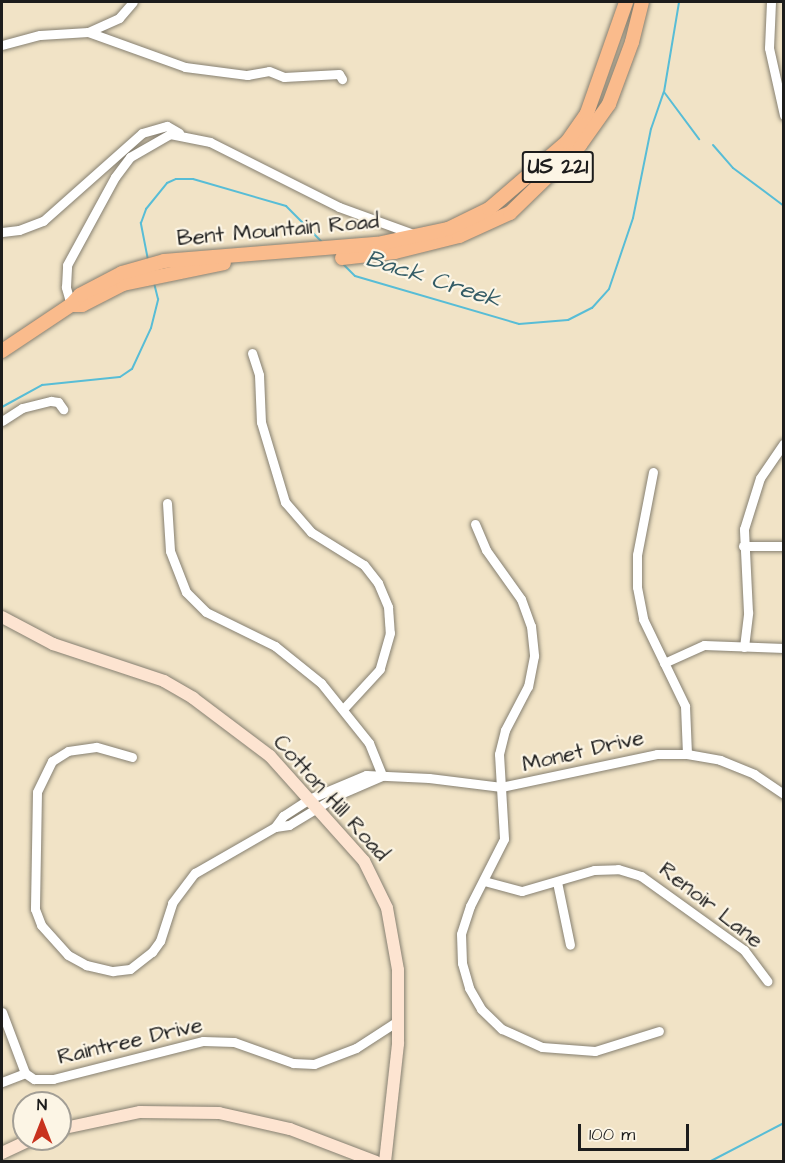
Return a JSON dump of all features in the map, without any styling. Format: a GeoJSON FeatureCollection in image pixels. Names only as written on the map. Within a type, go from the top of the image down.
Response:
{"type":"FeatureCollection","features":[{"type":"Feature","properties":{"kind":"main road","name":"Bent Mountain Road"},"geometry":{"type":"LineString","coordinates":[[391,248],[421,236],[448,229],[489,209],[567,142],[593,100],[626,2]]}},
{"type":"Feature","properties":{"kind":"main road","name":"Bent Mountain Road"},"geometry":{"type":"LineString","coordinates":[[2,351],[122,273],[164,261],[201,255],[391,248],[459,236],[510,213],[563,162],[609,104],[632,42],[642,2]]}},
{"type":"Feature","properties":{"kind":"street"},"geometry":{"type":"LineString","coordinates":[[2,45],[40,35],[88,32],[119,18],[133,2]]}},
{"type":"Feature","properties":{"kind":"street"},"geometry":{"type":"LineString","coordinates":[[771,2],[769,48],[783,115]]}},
{"type":"Feature","properties":{"kind":"street"},"geometry":{"type":"LineString","coordinates":[[88,32],[185,67],[247,75],[269,71],[284,77],[339,74],[342,79]]}},
{"type":"Feature","properties":{"kind":"street"},"geometry":{"type":"LineString","coordinates":[[2,232],[19,230],[43,221],[142,133],[167,126],[179,134]]}},
{"type":"Feature","properties":{"kind":"street"},"geometry":{"type":"LineString","coordinates":[[71,305],[66,287],[66,265],[115,177],[140,149],[170,134],[210,142],[353,213],[421,236]]}},
{"type":"Feature","properties":{"kind":"street"},"geometry":{"type":"LineString","coordinates":[[252,353],[259,375],[261,422],[285,502],[311,532],[364,565],[378,584],[388,607],[390,633],[385,658],[374,678],[344,708]]}},
{"type":"Feature","properties":{"kind":"street"},"geometry":{"type":"LineString","coordinates":[[2,421],[22,408],[51,401],[58,402],[63,409]]}},
{"type":"Feature","properties":{"kind":"street"},"geometry":{"type":"LineString","coordinates":[[744,647],[748,612],[742,546],[753,493],[783,443]]}},
{"type":"Feature","properties":{"kind":"street"},"geometry":{"type":"LineString","coordinates":[[653,472],[637,555],[637,587],[643,619],[685,706],[687,754]]}},
{"type":"Feature","properties":{"kind":"street"},"geometry":{"type":"LineString","coordinates":[[167,503],[174,566],[195,602],[217,620],[291,656],[344,708],[369,743],[382,776]]}},
{"type":"Feature","properties":{"kind":"street"},"geometry":{"type":"LineString","coordinates":[[475,524],[486,550],[521,599],[533,641],[528,686],[502,742],[501,787],[506,815],[504,839],[464,920],[460,947],[469,988],[491,1020],[525,1042],[579,1051],[611,1048],[659,1031]]}},
{"type":"Feature","properties":{"kind":"street"},"geometry":{"type":"LineString","coordinates":[[742,546],[783,546]]}},
{"type":"Feature","properties":{"kind":"street","name":"Cotton Hill Road"},"geometry":{"type":"LineString","coordinates":[[2,617],[53,644],[179,688],[270,756],[364,861],[384,897],[395,945],[399,1020],[386,1161]]}},
{"type":"Feature","properties":{"kind":"street"},"geometry":{"type":"LineString","coordinates":[[664,663],[704,645],[783,648]]}},
{"type":"Feature","properties":{"kind":"street","name":"Monet Drive"},"geometry":{"type":"LineString","coordinates":[[132,757],[96,747],[68,751],[52,761],[37,792],[35,909],[52,942],[86,965],[113,971],[130,969],[143,960],[160,941],[172,903],[195,873],[275,827],[289,825],[340,794],[382,776]]}},
{"type":"Feature","properties":{"kind":"street","name":"Monet Drive"},"geometry":{"type":"LineString","coordinates":[[275,827],[283,816],[309,799],[351,779],[374,774],[501,787],[641,756],[687,754],[742,768],[783,794]]}},
{"type":"Feature","properties":{"kind":"street","name":"Renoir Lane"},"geometry":{"type":"LineString","coordinates":[[484,881],[522,891],[606,869],[641,876],[744,950],[767,981]]}},
{"type":"Feature","properties":{"kind":"street"},"geometry":{"type":"LineString","coordinates":[[556,882],[570,945]]}},
{"type":"Feature","properties":{"kind":"street"},"geometry":{"type":"LineString","coordinates":[[2,1012],[25,1073],[2,1082]]}},
{"type":"Feature","properties":{"kind":"street","name":"Raintree Drive"},"geometry":{"type":"LineString","coordinates":[[25,1073],[34,1079],[53,1079],[185,1044],[216,1040],[293,1063],[314,1064],[356,1048],[399,1020]]}},
{"type":"Feature","properties":{"kind":"street"},"geometry":{"type":"LineString","coordinates":[[72,1126],[140,1112],[219,1113],[290,1129],[376,1161]]}},
{"type":"Feature","properties":{"kind":"waterway","name":"Back Creek"},"geometry":{"type":"LineString","coordinates":[[342,263],[355,276],[519,324],[568,320],[592,308],[609,289],[633,218],[651,129],[664,92],[679,2]]}},
{"type":"Feature","properties":{"kind":"waterway"},"geometry":{"type":"LineString","coordinates":[[664,92],[699,139]]}},
{"type":"Feature","properties":{"kind":"waterway"},"geometry":{"type":"LineString","coordinates":[[713,145],[733,168],[784,206]]}},
{"type":"Feature","properties":{"kind":"waterway","name":"Back Creek"},"geometry":{"type":"LineString","coordinates":[[148,260],[141,223],[146,209],[167,183],[176,179],[193,179],[286,206],[324,244]]}},
{"type":"Feature","properties":{"kind":"waterway","name":"Back Creek"},"geometry":{"type":"LineString","coordinates":[[2,407],[42,385],[120,377],[132,369],[151,328],[158,299],[154,283]]}},
{"type":"Feature","properties":{"kind":"waterway"},"geometry":{"type":"LineString","coordinates":[[709,1162],[784,1123]]}}]}
